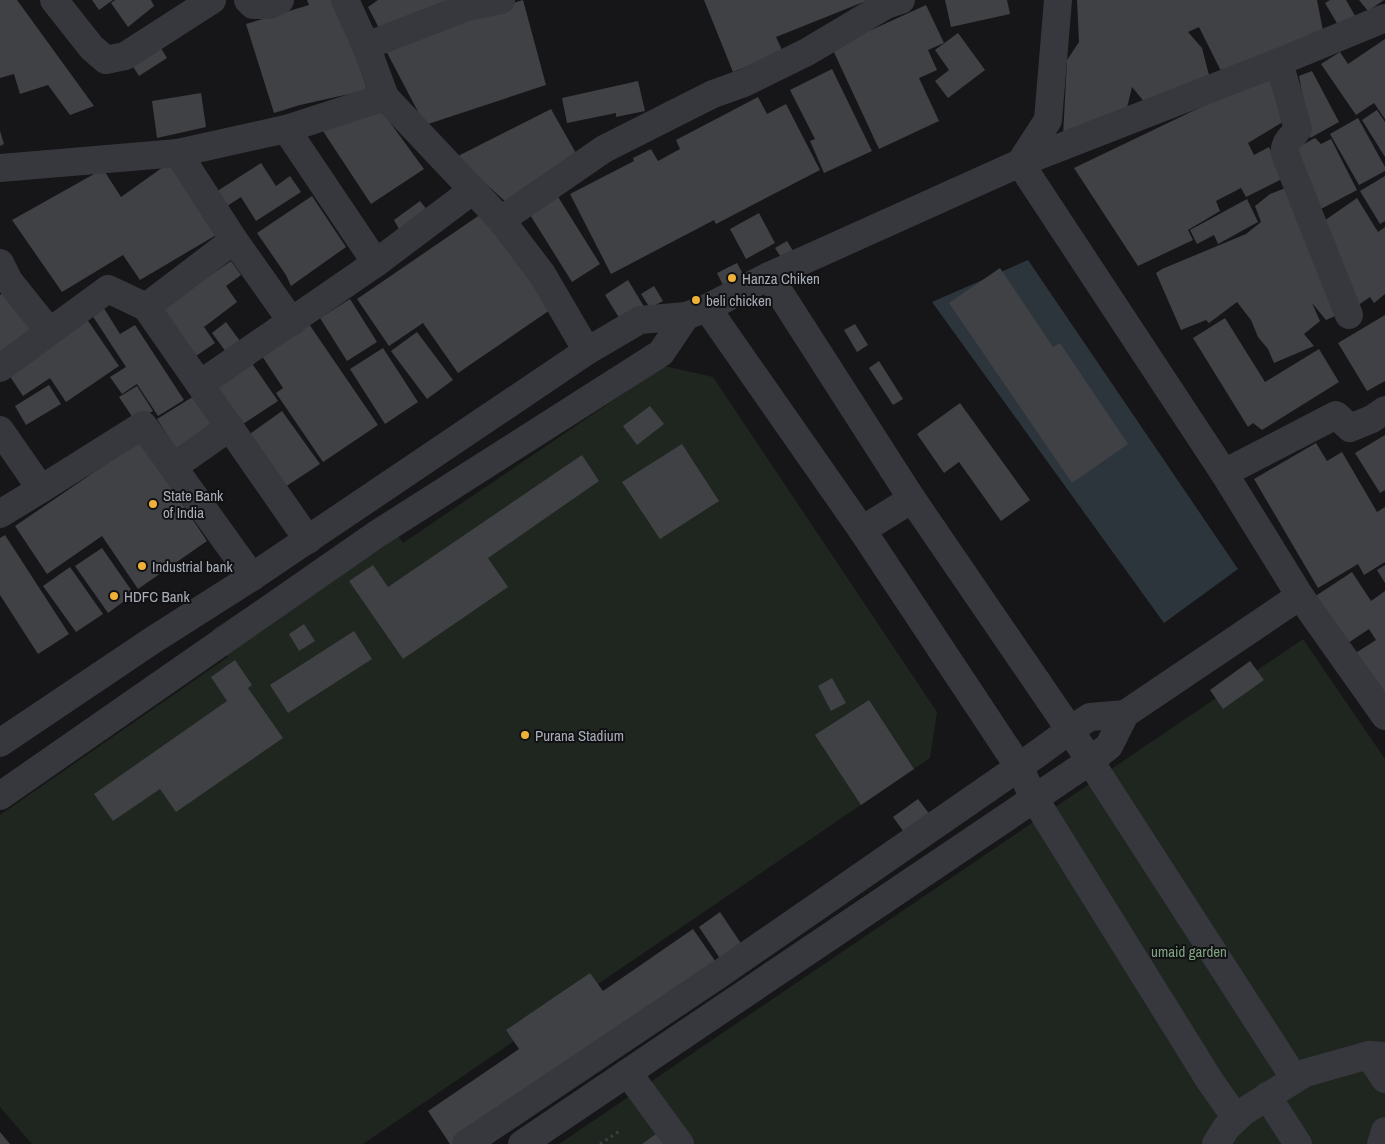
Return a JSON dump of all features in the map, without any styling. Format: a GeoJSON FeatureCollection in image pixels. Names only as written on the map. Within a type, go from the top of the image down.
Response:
{"type":"FeatureCollection","features":[{"type":"Feature","properties":{"kind":"street"},"geometry":{"type":"LineString","coordinates":[[54,0],[92,48],[106,60],[125,56],[212,0]]}},
{"type":"Feature","properties":{"kind":"street"},"geometry":{"type":"LineString","coordinates":[[248,0],[253,5],[270,5],[280,0]]}},
{"type":"Feature","properties":{"kind":"street"},"geometry":{"type":"LineString","coordinates":[[345,0],[366,46],[385,97],[501,220],[542,274],[587,351]]}},
{"type":"Feature","properties":{"kind":"street"},"geometry":{"type":"LineString","coordinates":[[366,46],[467,7],[501,0]]}},
{"type":"Feature","properties":{"kind":"street"},"geometry":{"type":"LineString","coordinates":[[501,220],[604,150],[714,94],[744,83],[807,52],[886,5],[901,0]]}},
{"type":"Feature","properties":{"kind":"street"},"geometry":{"type":"LineString","coordinates":[[1020,163],[1048,120],[1058,0]]}},
{"type":"Feature","properties":{"kind":"street"},"geometry":{"type":"LineString","coordinates":[[0,743],[153,640],[308,540],[587,351],[640,320],[697,312],[769,276],[1020,163],[1279,62],[1385,18]]}},
{"type":"Feature","properties":{"kind":"street"},"geometry":{"type":"LineString","coordinates":[[1279,62],[1298,129],[1287,141],[1284,148],[1285,154],[1349,315]]}},
{"type":"Feature","properties":{"kind":"street"},"geometry":{"type":"LineString","coordinates":[[0,168],[178,153],[286,129],[385,97]]}},
{"type":"Feature","properties":{"kind":"street"},"geometry":{"type":"LineString","coordinates":[[286,129],[376,263]]}},
{"type":"Feature","properties":{"kind":"street"},"geometry":{"type":"LineString","coordinates":[[178,153],[234,240],[292,322]]}},
{"type":"Feature","properties":{"kind":"street"},"geometry":{"type":"LineString","coordinates":[[1020,163],[1224,474],[1300,596],[1385,716]]}},
{"type":"Feature","properties":{"kind":"street"},"geometry":{"type":"LineString","coordinates":[[200,384],[376,263],[473,190]]}},
{"type":"Feature","properties":{"kind":"street"},"geometry":{"type":"LineString","coordinates":[[146,307],[234,240]]}},
{"type":"Feature","properties":{"kind":"street"},"geometry":{"type":"LineString","coordinates":[[769,276],[912,499],[1070,730],[1295,1079]]}},
{"type":"Feature","properties":{"kind":"street"},"geometry":{"type":"LineString","coordinates":[[3,277],[48,331]]}},
{"type":"Feature","properties":{"kind":"street"},"geometry":{"type":"LineString","coordinates":[[0,368],[48,331],[108,289],[146,307],[308,540]]}},
{"type":"Feature","properties":{"kind":"street"},"geometry":{"type":"LineString","coordinates":[[697,312],[862,530],[1019,767],[1034,798],[1205,1073],[1236,1118]]}},
{"type":"Feature","properties":{"kind":"street"},"geometry":{"type":"LineString","coordinates":[[0,796],[377,534],[661,353],[697,312]]}},
{"type":"Feature","properties":{"kind":"street"},"geometry":{"type":"LineString","coordinates":[[1224,474],[1336,415],[1350,428],[1372,419],[1385,410]]}},
{"type":"Feature","properties":{"kind":"street"},"geometry":{"type":"LineString","coordinates":[[0,514],[143,425],[252,577]]}},
{"type":"Feature","properties":{"kind":"street"},"geometry":{"type":"LineString","coordinates":[[173,468],[230,427]]}},
{"type":"Feature","properties":{"kind":"street"},"geometry":{"type":"LineString","coordinates":[[0,430],[41,489]]}},
{"type":"Feature","properties":{"kind":"street"},"geometry":{"type":"LineString","coordinates":[[862,530],[912,499]]}},
{"type":"Feature","properties":{"kind":"street"},"geometry":{"type":"LineString","coordinates":[[466,1144],[721,973],[1070,730],[1090,717],[1125,714],[1300,596]]}},
{"type":"Feature","properties":{"kind":"street"},"geometry":{"type":"LineString","coordinates":[[522,1144],[1090,761],[1109,746],[1125,714]]}},
{"type":"Feature","properties":{"kind":"street"},"geometry":{"type":"LineString","coordinates":[[1216,1144],[1226,1128],[1243,1112],[1304,1073],[1377,1056],[1385,1079]]}},
{"type":"Feature","properties":{"kind":"street"},"geometry":{"type":"LineString","coordinates":[[628,1073],[680,1144]]}},
{"type":"Feature","properties":{"kind":"street"},"geometry":{"type":"LineString","coordinates":[[1267,1096],[1298,1144]]}},
{"type":"Feature","properties":{"kind":"street"},"geometry":{"type":"LineString","coordinates":[[1381,1144],[1385,1131]]}},
{"type":"Feature","properties":{"kind":"path"},"geometry":{"type":"LineString","coordinates":[[600,1144],[621,1130]]}},
{"type":"Feature","properties":{"kind":"green space","name":"Purana Stadium"},"geometry":{"type":"Polygon","coordinates":[[[664,366],[713,377],[937,712],[930,758],[363,1144],[32,1144],[0,1107],[0,815],[228,657],[212,630],[386,517],[403,543],[664,366]]]}},
{"type":"Feature","properties":{"kind":"green space","name":"umaid garden"},"geometry":{"type":"Polygon","coordinates":[[[1303,639],[1385,759],[1385,1144],[559,1144],[1303,639]]]}},
{"type":"Feature","properties":{"kind":"shaded area"},"geometry":{"type":"Polygon","coordinates":[[[1028,260],[1238,569],[1164,623],[932,302],[1028,260]]]}},
{"type":"Feature","properties":{"kind":"building"},"geometry":{"type":"Polygon","coordinates":[[[0,0],[17,0],[94,106],[70,115],[48,85],[20,94],[14,74],[0,78],[0,0]]]}},
{"type":"Feature","properties":{"kind":"building"},"geometry":{"type":"Polygon","coordinates":[[[92,0],[113,0],[99,10],[92,0]]]}},
{"type":"Feature","properties":{"kind":"building"},"geometry":{"type":"Polygon","coordinates":[[[115,0],[151,0],[154,6],[128,27],[111,3],[115,0]]]}},
{"type":"Feature","properties":{"kind":"building"},"geometry":{"type":"Polygon","coordinates":[[[307,0],[339,0],[367,90],[300,105],[274,113],[246,24],[309,5],[307,0]]]}},
{"type":"Feature","properties":{"kind":"building"},"geometry":{"type":"Polygon","coordinates":[[[378,0],[463,0],[382,34],[368,7],[378,0]]]}},
{"type":"Feature","properties":{"kind":"building"},"geometry":{"type":"Polygon","coordinates":[[[523,0],[546,85],[425,125],[383,45],[523,0]]]}},
{"type":"Feature","properties":{"kind":"building"},"geometry":{"type":"Polygon","coordinates":[[[704,0],[866,1],[776,37],[783,52],[733,72],[704,0]]]}},
{"type":"Feature","properties":{"kind":"building"},"geometry":{"type":"Polygon","coordinates":[[[945,0],[1007,0],[1010,14],[951,27],[945,0]]]}},
{"type":"Feature","properties":{"kind":"building"},"geometry":{"type":"Polygon","coordinates":[[[1077,0],[1317,0],[1323,31],[1222,73],[1199,27],[1188,32],[1202,48],[1210,79],[1146,104],[1132,87],[1125,116],[1063,136],[1067,60],[1079,42],[1077,0]]]}},
{"type":"Feature","properties":{"kind":"building"},"geometry":{"type":"Polygon","coordinates":[[[1330,0],[1346,0],[1358,21],[1341,30],[1325,3],[1330,0]]]}},
{"type":"Feature","properties":{"kind":"building"},"geometry":{"type":"Polygon","coordinates":[[[1359,0],[1384,0],[1368,11],[1359,0]]]}},
{"type":"Feature","properties":{"kind":"building"},"geometry":{"type":"Polygon","coordinates":[[[926,5],[944,43],[928,50],[937,70],[919,78],[939,121],[879,149],[832,48],[926,5]]]}},
{"type":"Feature","properties":{"kind":"building"},"geometry":{"type":"Polygon","coordinates":[[[958,33],[985,70],[948,98],[935,81],[949,70],[935,50],[958,33]]]}},
{"type":"Feature","properties":{"kind":"building"},"geometry":{"type":"Polygon","coordinates":[[[1385,39],[1385,119],[1374,103],[1356,115],[1321,64],[1340,52],[1348,64],[1385,39]]]}},
{"type":"Feature","properties":{"kind":"building"},"geometry":{"type":"Polygon","coordinates":[[[159,45],[167,58],[139,76],[130,62],[159,45]]]}},
{"type":"Feature","properties":{"kind":"building"},"geometry":{"type":"Polygon","coordinates":[[[832,69],[872,151],[824,173],[810,141],[815,139],[790,90],[832,69]]]}},
{"type":"Feature","properties":{"kind":"building"},"geometry":{"type":"Polygon","coordinates":[[[1312,71],[1339,122],[1310,138],[1299,76],[1312,71]]]}},
{"type":"Feature","properties":{"kind":"building"},"geometry":{"type":"Polygon","coordinates":[[[1270,74],[1291,117],[1248,143],[1254,155],[1269,147],[1284,178],[1246,197],[1241,188],[1216,201],[1220,211],[1188,230],[1193,240],[1138,266],[1074,168],[1270,74]]]}},
{"type":"Feature","properties":{"kind":"building"},"geometry":{"type":"Polygon","coordinates":[[[638,81],[645,111],[616,117],[616,113],[567,123],[562,98],[638,81]]]}},
{"type":"Feature","properties":{"kind":"building"},"geometry":{"type":"Polygon","coordinates":[[[201,93],[206,127],[157,138],[152,101],[201,93]]]}},
{"type":"Feature","properties":{"kind":"building"},"geometry":{"type":"Polygon","coordinates":[[[758,97],[767,114],[786,104],[820,170],[716,224],[714,220],[611,274],[570,194],[634,161],[633,158],[651,149],[658,161],[680,149],[676,140],[758,97]]]}},
{"type":"Feature","properties":{"kind":"building"},"geometry":{"type":"Polygon","coordinates":[[[378,106],[424,169],[371,204],[319,125],[378,106]]]}},
{"type":"Feature","properties":{"kind":"building"},"geometry":{"type":"Polygon","coordinates":[[[551,109],[577,155],[507,203],[456,157],[551,109]]]}},
{"type":"Feature","properties":{"kind":"building"},"geometry":{"type":"Polygon","coordinates":[[[1377,110],[1385,122],[1385,157],[1362,120],[1377,110]]]}},
{"type":"Feature","properties":{"kind":"building"},"geometry":{"type":"Polygon","coordinates":[[[1358,118],[1385,167],[1385,171],[1359,185],[1330,134],[1358,118]]]}},
{"type":"Feature","properties":{"kind":"building"},"geometry":{"type":"Polygon","coordinates":[[[0,131],[4,144],[0,146],[0,131]]]}},
{"type":"Feature","properties":{"kind":"building"},"geometry":{"type":"Polygon","coordinates":[[[1315,138],[1321,144],[1331,139],[1357,190],[1321,209],[1296,148],[1315,138]]]}},
{"type":"Feature","properties":{"kind":"building"},"geometry":{"type":"Polygon","coordinates":[[[173,160],[223,231],[140,280],[123,255],[62,292],[12,220],[103,169],[121,197],[173,160]]]}},
{"type":"Feature","properties":{"kind":"building"},"geometry":{"type":"Polygon","coordinates":[[[261,163],[276,186],[290,176],[301,192],[256,221],[241,197],[218,212],[208,197],[261,163]]]}},
{"type":"Feature","properties":{"kind":"building"},"geometry":{"type":"Polygon","coordinates":[[[1385,176],[1385,221],[1380,224],[1360,191],[1385,176]]]}},
{"type":"Feature","properties":{"kind":"building"},"geometry":{"type":"Polygon","coordinates":[[[1288,187],[1340,314],[1326,320],[1312,303],[1320,321],[1304,334],[1314,346],[1274,363],[1268,349],[1258,337],[1251,320],[1237,302],[1209,323],[1206,320],[1181,330],[1156,273],[1246,234],[1261,222],[1255,206],[1270,194],[1288,187]]]}},
{"type":"Feature","properties":{"kind":"building"},"geometry":{"type":"Polygon","coordinates":[[[555,192],[600,264],[572,282],[527,210],[555,192]]]}},
{"type":"Feature","properties":{"kind":"building"},"geometry":{"type":"Polygon","coordinates":[[[312,196],[346,247],[291,286],[286,275],[257,233],[312,196]]]}},
{"type":"Feature","properties":{"kind":"building"},"geometry":{"type":"Polygon","coordinates":[[[1357,198],[1378,232],[1385,227],[1385,294],[1374,303],[1370,297],[1354,308],[1321,223],[1357,198]]]}},
{"type":"Feature","properties":{"kind":"building"},"geometry":{"type":"Polygon","coordinates":[[[1247,199],[1258,222],[1218,244],[1214,235],[1197,244],[1190,230],[1247,199]]]}},
{"type":"Feature","properties":{"kind":"building"},"geometry":{"type":"Polygon","coordinates":[[[420,201],[432,216],[402,235],[394,220],[420,201]]]}},
{"type":"Feature","properties":{"kind":"building"},"geometry":{"type":"Polygon","coordinates":[[[484,212],[550,310],[458,373],[423,323],[389,346],[357,299],[484,212]]]}},
{"type":"Feature","properties":{"kind":"building"},"geometry":{"type":"Polygon","coordinates":[[[759,213],[775,243],[746,259],[730,229],[759,213]]]}},
{"type":"Feature","properties":{"kind":"building"},"geometry":{"type":"Polygon","coordinates":[[[787,241],[798,259],[787,267],[775,248],[787,241]]]}},
{"type":"Feature","properties":{"kind":"building"},"geometry":{"type":"Polygon","coordinates":[[[231,261],[241,275],[226,286],[237,302],[204,327],[215,343],[196,356],[160,305],[202,275],[205,279],[231,261]]]}},
{"type":"Feature","properties":{"kind":"building","name":"Hanza Chiken"},"geometry":{"type":"Polygon","coordinates":[[[737,263],[748,283],[727,293],[717,273],[737,263]]]}},
{"type":"Feature","properties":{"kind":"building"},"geometry":{"type":"Polygon","coordinates":[[[1000,268],[1053,347],[1060,343],[1128,444],[1072,483],[949,303],[1000,268]]]}},
{"type":"Feature","properties":{"kind":"building"},"geometry":{"type":"Polygon","coordinates":[[[628,280],[646,310],[623,324],[605,295],[628,280]]]}},
{"type":"Feature","properties":{"kind":"building"},"geometry":{"type":"Polygon","coordinates":[[[654,286],[663,301],[650,308],[641,294],[654,286]]]}},
{"type":"Feature","properties":{"kind":"building"},"geometry":{"type":"Polygon","coordinates":[[[6,291],[34,334],[0,356],[0,295],[6,291]]]}},
{"type":"Feature","properties":{"kind":"building"},"geometry":{"type":"Polygon","coordinates":[[[350,299],[377,342],[347,361],[320,318],[350,299]]]}},
{"type":"Feature","properties":{"kind":"building"},"geometry":{"type":"Polygon","coordinates":[[[100,302],[120,334],[135,325],[184,400],[158,416],[137,384],[122,394],[110,377],[126,367],[88,309],[100,302]]]}},
{"type":"Feature","properties":{"kind":"building"},"geometry":{"type":"Polygon","coordinates":[[[84,315],[119,366],[66,402],[50,378],[23,396],[5,369],[84,315]]]}},
{"type":"Feature","properties":{"kind":"building"},"geometry":{"type":"Polygon","coordinates":[[[1385,315],[1385,381],[1367,391],[1338,343],[1385,315]]]}},
{"type":"Feature","properties":{"kind":"building"},"geometry":{"type":"Polygon","coordinates":[[[1225,318],[1265,382],[1319,349],[1339,382],[1262,430],[1253,423],[1248,427],[1193,338],[1225,318]]]}},
{"type":"Feature","properties":{"kind":"building"},"geometry":{"type":"Polygon","coordinates":[[[226,322],[240,341],[226,352],[212,333],[226,322]]]}},
{"type":"Feature","properties":{"kind":"building"},"geometry":{"type":"Polygon","coordinates":[[[309,324],[378,425],[323,462],[276,393],[283,388],[262,356],[309,324]]]}},
{"type":"Feature","properties":{"kind":"building"},"geometry":{"type":"Polygon","coordinates":[[[855,324],[868,345],[857,352],[844,330],[855,324]]]}},
{"type":"Feature","properties":{"kind":"building"},"geometry":{"type":"Polygon","coordinates":[[[417,332],[453,380],[427,399],[391,351],[417,332]]]}},
{"type":"Feature","properties":{"kind":"building"},"geometry":{"type":"Polygon","coordinates":[[[383,348],[418,402],[385,424],[350,369],[383,348]]]}},
{"type":"Feature","properties":{"kind":"building"},"geometry":{"type":"Polygon","coordinates":[[[249,359],[278,401],[240,426],[212,388],[249,359]]]}},
{"type":"Feature","properties":{"kind":"building"},"geometry":{"type":"Polygon","coordinates":[[[879,361],[903,399],[893,405],[869,368],[879,361]]]}},
{"type":"Feature","properties":{"kind":"building"},"geometry":{"type":"Polygon","coordinates":[[[49,385],[61,404],[26,425],[15,406],[49,385]]]}},
{"type":"Feature","properties":{"kind":"building"},"geometry":{"type":"Polygon","coordinates":[[[137,386],[153,411],[135,421],[119,397],[137,386]]]}},
{"type":"Feature","properties":{"kind":"building"},"geometry":{"type":"Polygon","coordinates":[[[199,393],[219,423],[177,450],[157,419],[199,393]]]}},
{"type":"Feature","properties":{"kind":"building"},"geometry":{"type":"Polygon","coordinates":[[[960,403],[1030,500],[1001,521],[959,462],[944,473],[917,434],[960,403]]]}},
{"type":"Feature","properties":{"kind":"building"},"geometry":{"type":"Polygon","coordinates":[[[650,406],[664,424],[637,445],[623,426],[650,406]]]}},
{"type":"Feature","properties":{"kind":"building"},"geometry":{"type":"Polygon","coordinates":[[[282,411],[320,464],[285,487],[247,436],[282,411]]]}},
{"type":"Feature","properties":{"kind":"building"},"geometry":{"type":"Polygon","coordinates":[[[1385,435],[1385,490],[1380,493],[1355,453],[1385,435]]]}},
{"type":"Feature","properties":{"kind":"building"},"geometry":{"type":"Polygon","coordinates":[[[140,441],[207,541],[138,589],[102,536],[47,574],[15,526],[140,441]]]}},
{"type":"Feature","properties":{"kind":"building"},"geometry":{"type":"Polygon","coordinates":[[[1316,443],[1327,461],[1342,452],[1377,512],[1385,507],[1385,562],[1364,575],[1358,564],[1318,588],[1254,479],[1316,443]]]}},
{"type":"Feature","properties":{"kind":"building"},"geometry":{"type":"Polygon","coordinates":[[[682,444],[719,501],[660,539],[622,482],[682,444]]]}},
{"type":"Feature","properties":{"kind":"building"},"geometry":{"type":"Polygon","coordinates":[[[582,455],[599,481],[488,558],[508,587],[403,659],[349,581],[373,565],[388,587],[582,455]]]}},
{"type":"Feature","properties":{"kind":"building"},"geometry":{"type":"Polygon","coordinates":[[[5,535],[69,634],[38,654],[0,595],[0,538],[5,535]]]}},
{"type":"Feature","properties":{"kind":"building"},"geometry":{"type":"Polygon","coordinates":[[[102,548],[134,594],[108,613],[75,566],[102,548]]]}},
{"type":"Feature","properties":{"kind":"building"},"geometry":{"type":"Polygon","coordinates":[[[1385,565],[1385,583],[1377,570],[1385,565]]]}},
{"type":"Feature","properties":{"kind":"building"},"geometry":{"type":"Polygon","coordinates":[[[70,567],[103,614],[76,632],[43,586],[70,567]]]}},
{"type":"Feature","properties":{"kind":"building"},"geometry":{"type":"Polygon","coordinates":[[[1352,572],[1371,601],[1385,591],[1385,701],[1354,654],[1376,640],[1369,629],[1342,647],[1311,599],[1352,572]]]}},
{"type":"Feature","properties":{"kind":"building"},"geometry":{"type":"Polygon","coordinates":[[[304,624],[315,641],[299,651],[289,634],[304,624]]]}},
{"type":"Feature","properties":{"kind":"building"},"geometry":{"type":"Polygon","coordinates":[[[354,631],[372,659],[288,713],[270,685],[354,631]]]}},
{"type":"Feature","properties":{"kind":"building"},"geometry":{"type":"Polygon","coordinates":[[[235,660],[252,685],[248,688],[283,738],[176,812],[160,789],[113,821],[94,794],[227,701],[211,677],[235,660]]]}},
{"type":"Feature","properties":{"kind":"building"},"geometry":{"type":"Polygon","coordinates":[[[1250,661],[1264,680],[1223,709],[1210,690],[1250,661]]]}},
{"type":"Feature","properties":{"kind":"building"},"geometry":{"type":"Polygon","coordinates":[[[832,678],[846,703],[831,711],[818,686],[832,678]]]}},
{"type":"Feature","properties":{"kind":"building"},"geometry":{"type":"Polygon","coordinates":[[[869,700],[914,769],[861,805],[815,735],[869,700]]]}},
{"type":"Feature","properties":{"kind":"building"},"geometry":{"type":"Polygon","coordinates":[[[918,799],[934,820],[909,839],[893,817],[918,799]]]}},
{"type":"Feature","properties":{"kind":"building"},"geometry":{"type":"Polygon","coordinates":[[[720,912],[742,945],[721,960],[699,927],[720,912]]]}},
{"type":"Feature","properties":{"kind":"building"},"geometry":{"type":"Polygon","coordinates":[[[693,929],[718,965],[455,1144],[450,1144],[428,1111],[519,1049],[506,1030],[590,973],[603,991],[693,929]]]}},
{"type":"Feature","properties":{"kind":"building"},"geometry":{"type":"Polygon","coordinates":[[[660,1131],[670,1144],[642,1144],[660,1131]]]}},
{"type":"Feature","properties":{"kind":"building"},"geometry":{"type":"Polygon","coordinates":[[[0,1132],[10,1144],[0,1144],[0,1132]]]}},
{"type":"Feature","properties":{"kind":"place","name":"Hanza Chiken"},"geometry":{"type":"Point","coordinates":[732,278]}},
{"type":"Feature","properties":{"kind":"place","name":"beli chicken"},"geometry":{"type":"Point","coordinates":[696,300]}},
{"type":"Feature","properties":{"kind":"place","name":"State Bank of India"},"geometry":{"type":"Point","coordinates":[153,504]}},
{"type":"Feature","properties":{"kind":"place","name":"Industrial bank"},"geometry":{"type":"Point","coordinates":[142,566]}},
{"type":"Feature","properties":{"kind":"place","name":"HDFC Bank"},"geometry":{"type":"Point","coordinates":[114,596]}},
{"type":"Feature","properties":{"kind":"place","name":"Purana Stadium"},"geometry":{"type":"Point","coordinates":[525,735]}}]}
